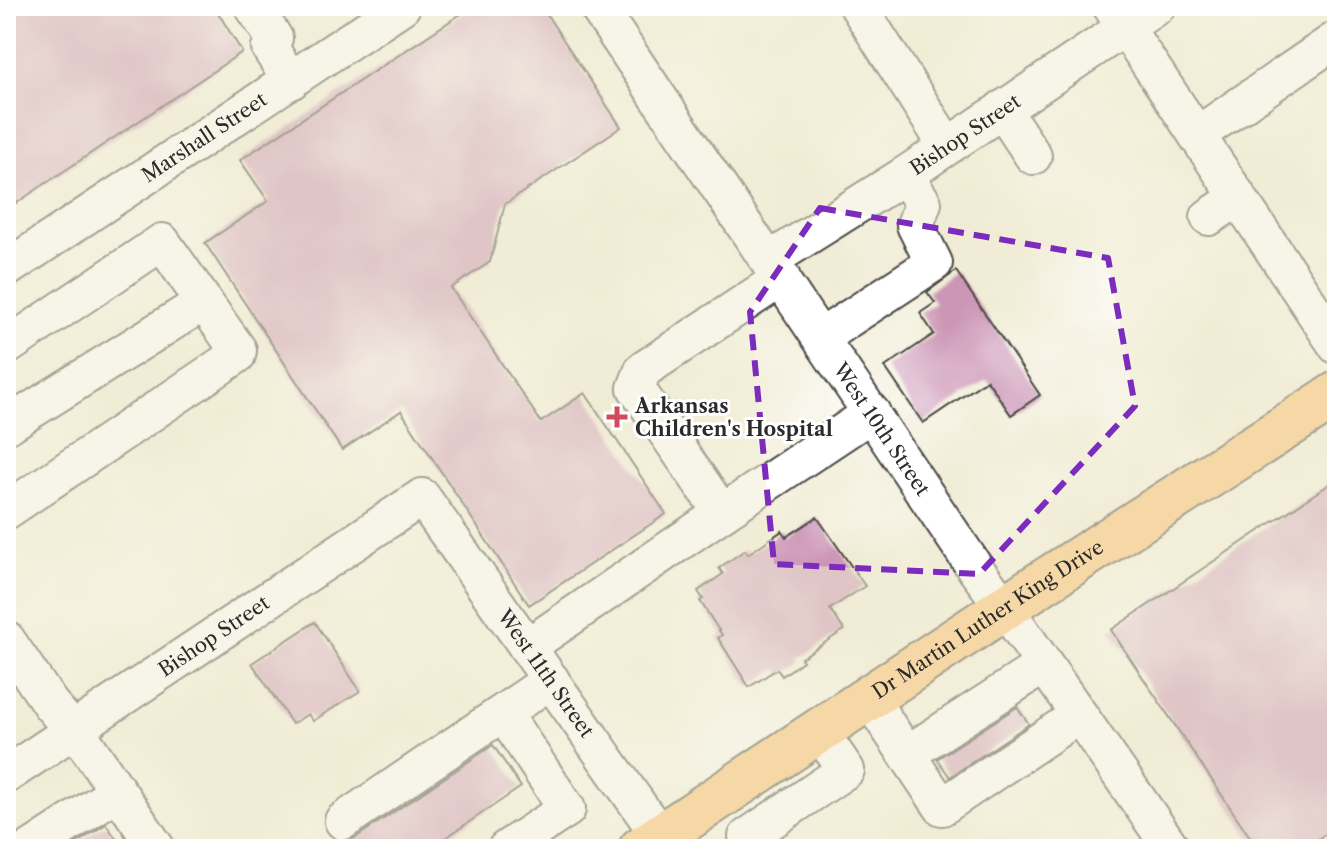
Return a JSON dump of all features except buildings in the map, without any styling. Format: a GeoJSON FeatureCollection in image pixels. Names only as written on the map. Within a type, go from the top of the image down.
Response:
{"type":"FeatureCollection","features":[{"type":"Feature","properties":{"kind":"main road","name":"Dr Martin Luther King Drive"},"geometry":{"type":"LineString","coordinates":[[657,845],[719,797],[1337,394]]}},
{"type":"Feature","properties":{"kind":"street"},"geometry":{"type":"LineString","coordinates":[[253,6],[274,38],[270,48],[291,81]]}},
{"type":"Feature","properties":{"kind":"street","name":"Marshall Street"},"geometry":{"type":"LineString","coordinates":[[6,269],[402,6]]}},
{"type":"Feature","properties":{"kind":"street","name":"West 10th Street"},"geometry":{"type":"LineString","coordinates":[[597,6],[977,571],[1172,849]]}},
{"type":"Feature","properties":{"kind":"street"},"geometry":{"type":"LineString","coordinates":[[858,6],[947,146]]}},
{"type":"Feature","properties":{"kind":"street","name":"Bishop Street"},"geometry":{"type":"LineString","coordinates":[[722,513],[636,388],[643,370],[905,175],[1002,109],[1118,16],[1157,6]]}},
{"type":"Feature","properties":{"kind":"street"},"geometry":{"type":"LineString","coordinates":[[1118,16],[1197,135],[1224,207],[1337,346]]}},
{"type":"Feature","properties":{"kind":"street"},"geometry":{"type":"LineString","coordinates":[[1197,135],[1337,39]]}},
{"type":"Feature","properties":{"kind":"street"},"geometry":{"type":"LineString","coordinates":[[1002,109],[1033,156]]}},
{"type":"Feature","properties":{"kind":"street"},"geometry":{"type":"LineString","coordinates":[[821,337],[934,263],[915,225],[923,203],[905,175]]}},
{"type":"Feature","properties":{"kind":"street"},"geometry":{"type":"LineString","coordinates":[[6,347],[162,242],[238,350],[237,355],[6,511]]}},
{"type":"Feature","properties":{"kind":"street"},"geometry":{"type":"LineString","coordinates":[[6,426],[204,302]]}},
{"type":"Feature","properties":{"kind":"street"},"geometry":{"type":"LineString","coordinates":[[527,647],[872,413]]}},
{"type":"Feature","properties":{"kind":"street","name":"Bishop Street"},"geometry":{"type":"LineString","coordinates":[[6,775],[422,497]]}},
{"type":"Feature","properties":{"kind":"street","name":"West 11th Street"},"geometry":{"type":"LineString","coordinates":[[422,497],[551,680],[657,845]]}},
{"type":"Feature","properties":{"kind":"street"},"geometry":{"type":"LineString","coordinates":[[6,639],[157,849]]}},
{"type":"Feature","properties":{"kind":"street"},"geometry":{"type":"LineString","coordinates":[[907,754],[1044,665]]}},
{"type":"Feature","properties":{"kind":"street"},"geometry":{"type":"LineString","coordinates":[[343,821],[551,680]]}},
{"type":"Feature","properties":{"kind":"street"},"geometry":{"type":"LineString","coordinates":[[869,698],[942,807],[1079,715]]}},
{"type":"Feature","properties":{"kind":"street"},"geometry":{"type":"LineString","coordinates":[[503,713],[567,809],[506,849]]}},
{"type":"Feature","properties":{"kind":"street"},"geometry":{"type":"LineString","coordinates":[[719,797],[750,843],[846,770],[819,731]]}},
{"type":"Feature","properties":{"kind":"street"},"geometry":{"type":"LineString","coordinates":[[30,849],[117,792]]}},
{"type":"Feature","properties":{"kind":"highlighted area"},"geometry":{"type":"Polygon","coordinates":[[[820,208],[1108,258],[1135,406],[979,574],[774,564],[750,312],[820,208]]]}},
{"type":"Feature","properties":{"kind":"place","name":"Arkansas Children's Hospital"},"geometry":{"type":"Point","coordinates":[617,417]}}]}
